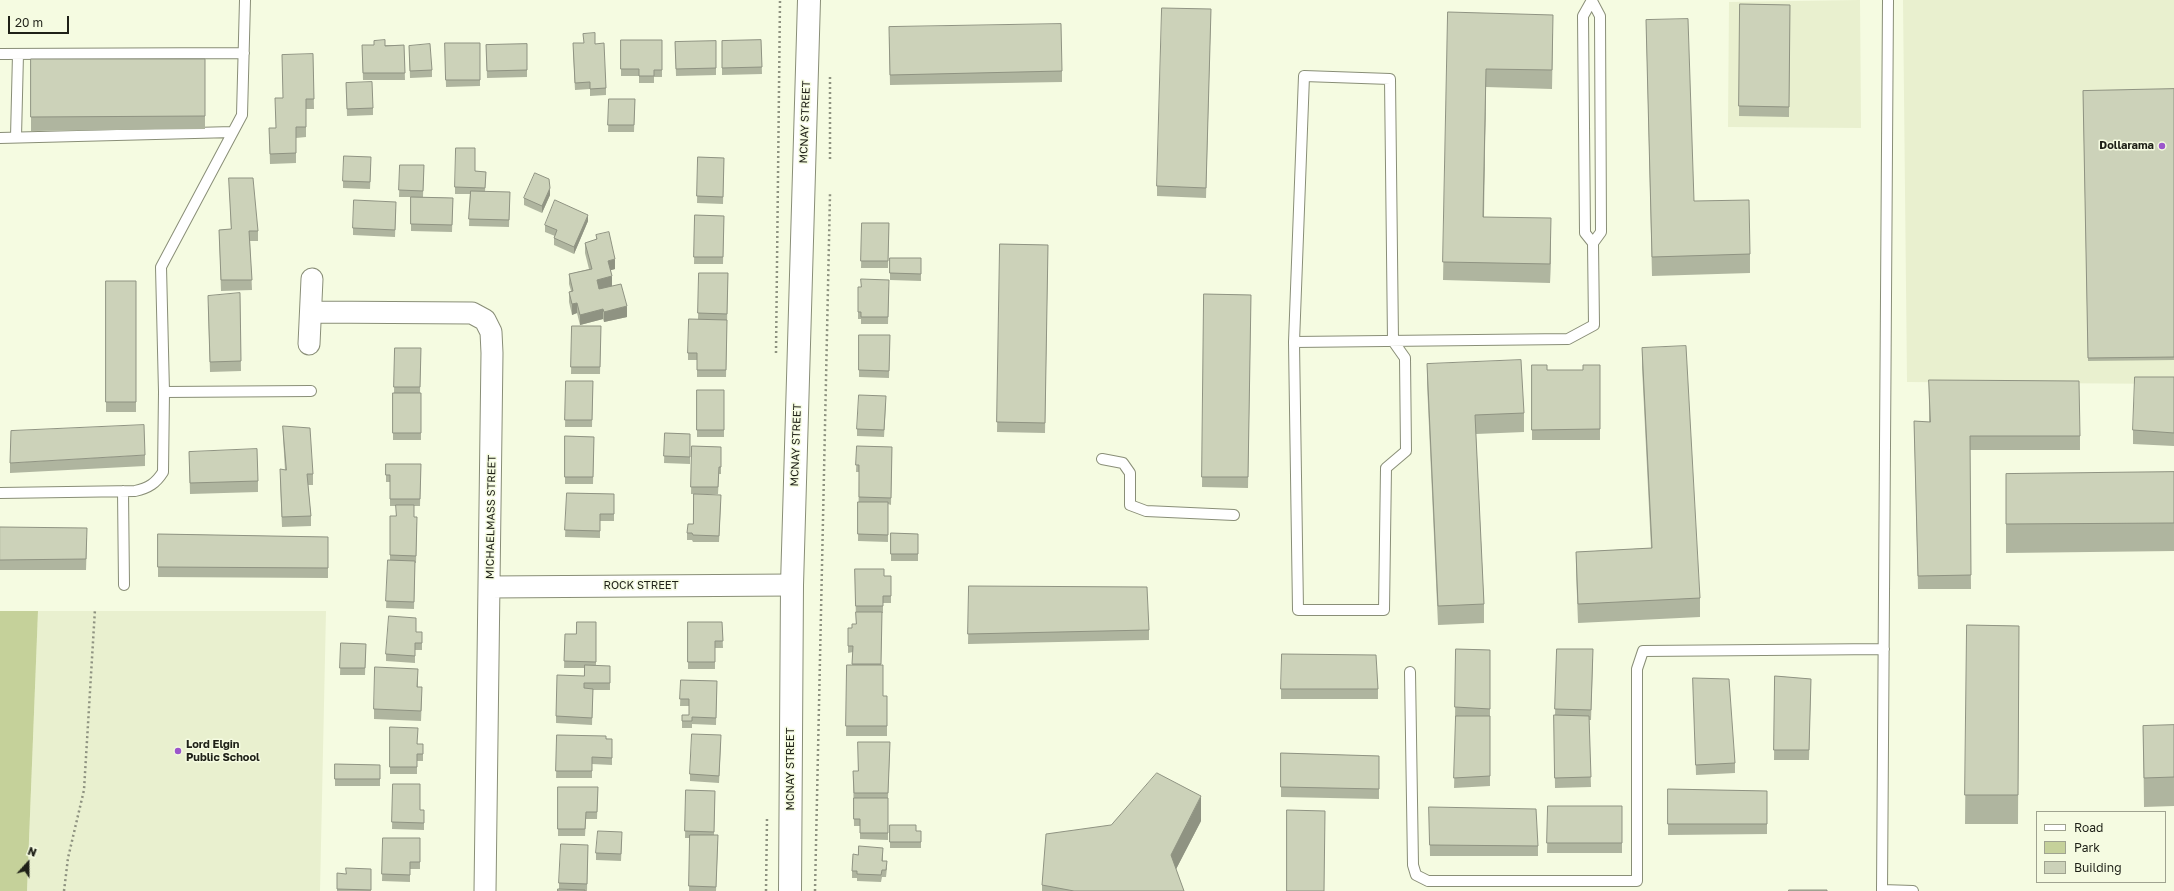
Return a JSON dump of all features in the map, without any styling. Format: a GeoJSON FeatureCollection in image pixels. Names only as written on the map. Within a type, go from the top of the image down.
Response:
{"type":"FeatureCollection","features":[{"type":"Feature","properties":{"kind":"street","name":"MCNAY STREET"},"geometry":{"type":"LineString","coordinates":[[790,891],[792,585],[809,0]]}},
{"type":"Feature","properties":{"kind":"street"},"geometry":{"type":"LineString","coordinates":[[309,344],[312,279]]}},
{"type":"Feature","properties":{"kind":"street","name":"MICHAELMASS STREET"},"geometry":{"type":"LineString","coordinates":[[311,312],[472,313],[485,320],[491,332],[490,587],[485,891]]}},
{"type":"Feature","properties":{"kind":"street","name":"ROCK STREET"},"geometry":{"type":"LineString","coordinates":[[490,587],[792,585]]}},
{"type":"Feature","properties":{"kind":"lane"},"geometry":{"type":"LineString","coordinates":[[0,493],[122,491],[146,489],[157,481],[163,472],[164,392],[162,267],[242,115],[245,0]]}},
{"type":"Feature","properties":{"kind":"lane"},"geometry":{"type":"LineString","coordinates":[[1294,342],[1568,339],[1594,325],[1593,243],[1585,232],[1583,24],[1583,16],[1592,0]]}},
{"type":"Feature","properties":{"kind":"lane"},"geometry":{"type":"LineString","coordinates":[[1592,0],[1600,16],[1601,232],[1593,243]]}},
{"type":"Feature","properties":{"kind":"lane"},"geometry":{"type":"LineString","coordinates":[[1888,0],[1882,890],[1912,891]]}},
{"type":"Feature","properties":{"kind":"lane"},"geometry":{"type":"LineString","coordinates":[[0,54],[244,53]]}},
{"type":"Feature","properties":{"kind":"lane"},"geometry":{"type":"LineString","coordinates":[[16,137],[18,54]]}},
{"type":"Feature","properties":{"kind":"lane"},"geometry":{"type":"LineString","coordinates":[[1304,76],[1390,79],[1393,341],[1405,358],[1406,451],[1386,468],[1384,610],[1298,610],[1294,342],[1304,76]]}},
{"type":"Feature","properties":{"kind":"lane"},"geometry":{"type":"LineString","coordinates":[[0,138],[233,132]]}},
{"type":"Feature","properties":{"kind":"lane"},"geometry":{"type":"LineString","coordinates":[[164,392],[311,391]]}},
{"type":"Feature","properties":{"kind":"lane"},"geometry":{"type":"LineString","coordinates":[[1102,459],[1124,463],[1130,473],[1130,505],[1146,511],[1234,515]]}},
{"type":"Feature","properties":{"kind":"lane"},"geometry":{"type":"LineString","coordinates":[[122,491],[124,585]]}},
{"type":"Feature","properties":{"kind":"lane"},"geometry":{"type":"LineString","coordinates":[[1410,672],[1413,865],[1416,875],[1428,881],[1637,881],[1637,669],[1643,651],[1884,649]]}},
{"type":"Feature","properties":{"kind":"path"},"geometry":{"type":"LineString","coordinates":[[776,358],[780,0]]}},
{"type":"Feature","properties":{"kind":"path"},"geometry":{"type":"LineString","coordinates":[[830,71],[830,158]]}},
{"type":"Feature","properties":{"kind":"path"},"geometry":{"type":"LineString","coordinates":[[815,891],[830,194]]}},
{"type":"Feature","properties":{"kind":"path"},"geometry":{"type":"LineString","coordinates":[[64,891],[68,858],[84,790],[95,609]]}},
{"type":"Feature","properties":{"kind":"shaded area"},"geometry":{"type":"Polygon","coordinates":[[[1860,0],[1861,128],[1728,127],[1729,2],[1860,0]]]}},
{"type":"Feature","properties":{"kind":"shaded area"},"geometry":{"type":"Polygon","coordinates":[[[1903,0],[2174,0],[2174,384],[1907,382],[1903,0]]]}},
{"type":"Feature","properties":{"kind":"shaded area","name":"Lord Elgin Public School"},"geometry":{"type":"Polygon","coordinates":[[[38,611],[326,611],[320,891],[27,891],[38,611]]]}},
{"type":"Feature","properties":{"kind":"green space"},"geometry":{"type":"Polygon","coordinates":[[[0,611],[38,611],[27,891],[0,891],[0,611]]]}},
{"type":"Feature","properties":{"kind":"building"},"geometry":{"type":"Polygon","coordinates":[[[1740,4],[1790,5],[1789,107],[1739,106],[1740,4]]]}},
{"type":"Feature","properties":{"kind":"building"},"geometry":{"type":"Polygon","coordinates":[[[1162,8],[1211,9],[1206,188],[1157,186],[1162,8]]]}},
{"type":"Feature","properties":{"kind":"building"},"geometry":{"type":"Polygon","coordinates":[[[1448,12],[1553,15],[1552,70],[1486,69],[1483,217],[1551,218],[1550,264],[1443,262],[1448,12]]]}},
{"type":"Feature","properties":{"kind":"building"},"geometry":{"type":"Polygon","coordinates":[[[1688,19],[1694,201],[1749,200],[1750,254],[1652,257],[1646,20],[1688,19]]]}},
{"type":"Feature","properties":{"kind":"building"},"geometry":{"type":"Polygon","coordinates":[[[1061,24],[1062,71],[890,75],[889,27],[1061,24]]]}},
{"type":"Feature","properties":{"kind":"building"},"geometry":{"type":"Polygon","coordinates":[[[595,33],[595,44],[604,43],[606,88],[590,89],[590,82],[575,83],[573,43],[584,43],[583,34],[595,33]]]}},
{"type":"Feature","properties":{"kind":"building"},"geometry":{"type":"Polygon","coordinates":[[[385,40],[385,46],[404,45],[405,73],[363,73],[362,45],[374,45],[374,41],[385,40]]]}},
{"type":"Feature","properties":{"kind":"building"},"geometry":{"type":"Polygon","coordinates":[[[621,40],[662,40],[662,70],[654,70],[654,76],[639,76],[639,69],[621,69],[621,40]]]}},
{"type":"Feature","properties":{"kind":"building"},"geometry":{"type":"Polygon","coordinates":[[[761,40],[762,67],[722,68],[722,41],[761,40]]]}},
{"type":"Feature","properties":{"kind":"building"},"geometry":{"type":"Polygon","coordinates":[[[716,41],[716,68],[676,69],[675,42],[716,41]]]}},
{"type":"Feature","properties":{"kind":"building"},"geometry":{"type":"Polygon","coordinates":[[[445,43],[480,43],[480,80],[446,80],[445,43]]]}},
{"type":"Feature","properties":{"kind":"building"},"geometry":{"type":"Polygon","coordinates":[[[430,44],[432,70],[410,71],[409,46],[430,44]]]}},
{"type":"Feature","properties":{"kind":"building"},"geometry":{"type":"Polygon","coordinates":[[[527,44],[527,70],[487,71],[486,45],[527,44]]]}},
{"type":"Feature","properties":{"kind":"building"},"geometry":{"type":"Polygon","coordinates":[[[313,54],[314,99],[306,99],[306,127],[296,127],[296,153],[270,154],[269,128],[276,128],[275,98],[283,98],[282,55],[313,54]]]}},
{"type":"Feature","properties":{"kind":"building"},"geometry":{"type":"Polygon","coordinates":[[[31,59],[205,59],[205,116],[31,117],[31,59]]]}},
{"type":"Feature","properties":{"kind":"building"},"geometry":{"type":"Polygon","coordinates":[[[372,82],[373,108],[347,109],[346,83],[372,82]]]}},
{"type":"Feature","properties":{"kind":"building"},"geometry":{"type":"Polygon","coordinates":[[[2174,89],[2174,357],[2088,358],[2083,91],[2174,89]]]}},
{"type":"Feature","properties":{"kind":"building"},"geometry":{"type":"Polygon","coordinates":[[[609,99],[635,99],[634,125],[608,125],[609,99]]]}},
{"type":"Feature","properties":{"kind":"building"},"geometry":{"type":"Polygon","coordinates":[[[456,148],[475,148],[475,171],[486,172],[485,188],[455,187],[456,148]]]}},
{"type":"Feature","properties":{"kind":"building"},"geometry":{"type":"Polygon","coordinates":[[[344,156],[371,157],[370,182],[343,181],[344,156]]]}},
{"type":"Feature","properties":{"kind":"building"},"geometry":{"type":"Polygon","coordinates":[[[698,157],[724,158],[723,197],[697,196],[698,157]]]}},
{"type":"Feature","properties":{"kind":"building"},"geometry":{"type":"Polygon","coordinates":[[[400,165],[424,165],[423,191],[399,190],[400,165]]]}},
{"type":"Feature","properties":{"kind":"building"},"geometry":{"type":"Polygon","coordinates":[[[535,173],[549,179],[550,188],[542,206],[524,198],[535,173]]]}},
{"type":"Feature","properties":{"kind":"building"},"geometry":{"type":"Polygon","coordinates":[[[229,178],[253,178],[258,231],[249,231],[252,280],[221,280],[219,230],[231,229],[229,178]]]}},
{"type":"Feature","properties":{"kind":"building"},"geometry":{"type":"Polygon","coordinates":[[[471,191],[510,192],[509,220],[469,219],[471,191]]]}},
{"type":"Feature","properties":{"kind":"building"},"geometry":{"type":"Polygon","coordinates":[[[411,197],[453,198],[452,225],[411,224],[411,197]]]}},
{"type":"Feature","properties":{"kind":"building"},"geometry":{"type":"Polygon","coordinates":[[[354,200],[396,202],[395,230],[353,228],[354,200]]]}},
{"type":"Feature","properties":{"kind":"building"},"geometry":{"type":"Polygon","coordinates":[[[555,200],[588,215],[574,247],[554,238],[557,230],[545,225],[555,200]]]}},
{"type":"Feature","properties":{"kind":"building"},"geometry":{"type":"Polygon","coordinates":[[[695,215],[724,216],[723,257],[694,257],[695,215]]]}},
{"type":"Feature","properties":{"kind":"building"},"geometry":{"type":"Polygon","coordinates":[[[862,223],[889,223],[888,261],[861,261],[862,223]]]}},
{"type":"Feature","properties":{"kind":"building"},"geometry":{"type":"Polygon","coordinates":[[[609,232],[615,259],[608,261],[612,276],[597,280],[599,289],[621,284],[627,306],[604,312],[603,309],[580,315],[577,303],[572,304],[569,292],[573,291],[569,274],[592,269],[585,243],[597,239],[596,235],[609,232]]]}},
{"type":"Feature","properties":{"kind":"building"},"geometry":{"type":"Polygon","coordinates":[[[1000,244],[1048,245],[1045,423],[997,422],[1000,244]]]}},
{"type":"Feature","properties":{"kind":"building"},"geometry":{"type":"Polygon","coordinates":[[[890,258],[921,258],[921,274],[890,273],[890,258]]]}},
{"type":"Feature","properties":{"kind":"building"},"geometry":{"type":"Polygon","coordinates":[[[699,273],[728,273],[727,314],[698,313],[699,273]]]}},
{"type":"Feature","properties":{"kind":"building"},"geometry":{"type":"Polygon","coordinates":[[[861,279],[889,280],[888,317],[861,317],[861,312],[858,312],[858,287],[861,287],[861,279]]]}},
{"type":"Feature","properties":{"kind":"building"},"geometry":{"type":"Polygon","coordinates":[[[106,281],[136,281],[136,402],[106,402],[106,281]]]}},
{"type":"Feature","properties":{"kind":"building"},"geometry":{"type":"Polygon","coordinates":[[[240,293],[241,361],[210,362],[208,296],[240,293]]]}},
{"type":"Feature","properties":{"kind":"building"},"geometry":{"type":"Polygon","coordinates":[[[1204,294],[1251,295],[1248,477],[1202,477],[1204,294]]]}},
{"type":"Feature","properties":{"kind":"building"},"geometry":{"type":"Polygon","coordinates":[[[689,319],[727,320],[726,370],[697,370],[697,353],[688,353],[689,319]]]}},
{"type":"Feature","properties":{"kind":"building"},"geometry":{"type":"Polygon","coordinates":[[[572,326],[601,326],[600,367],[571,367],[572,326]]]}},
{"type":"Feature","properties":{"kind":"building"},"geometry":{"type":"Polygon","coordinates":[[[859,335],[890,335],[889,371],[859,370],[859,335]]]}},
{"type":"Feature","properties":{"kind":"building"},"geometry":{"type":"Polygon","coordinates":[[[1686,346],[1700,598],[1578,604],[1576,552],[1652,548],[1642,348],[1686,346]]]}},
{"type":"Feature","properties":{"kind":"building"},"geometry":{"type":"Polygon","coordinates":[[[395,348],[421,348],[420,387],[394,387],[395,348]]]}},
{"type":"Feature","properties":{"kind":"building"},"geometry":{"type":"Polygon","coordinates":[[[1521,360],[1524,413],[1475,415],[1484,604],[1438,606],[1427,364],[1521,360]]]}},
{"type":"Feature","properties":{"kind":"building"},"geometry":{"type":"Polygon","coordinates":[[[1532,365],[1547,365],[1547,370],[1583,370],[1583,365],[1600,365],[1600,429],[1532,430],[1532,365]]]}},
{"type":"Feature","properties":{"kind":"building"},"geometry":{"type":"Polygon","coordinates":[[[2135,377],[2174,377],[2174,433],[2133,430],[2135,377]]]}},
{"type":"Feature","properties":{"kind":"building"},"geometry":{"type":"Polygon","coordinates":[[[1929,380],[2079,381],[2080,436],[1970,436],[1971,575],[1918,576],[1914,421],[1930,422],[1929,380]]]}},
{"type":"Feature","properties":{"kind":"building"},"geometry":{"type":"Polygon","coordinates":[[[566,381],[593,381],[592,420],[565,420],[566,381]]]}},
{"type":"Feature","properties":{"kind":"building"},"geometry":{"type":"Polygon","coordinates":[[[697,390],[724,390],[724,430],[697,430],[697,390]]]}},
{"type":"Feature","properties":{"kind":"building"},"geometry":{"type":"Polygon","coordinates":[[[393,393],[421,393],[421,433],[393,433],[393,393]]]}},
{"type":"Feature","properties":{"kind":"building"},"geometry":{"type":"Polygon","coordinates":[[[859,395],[886,396],[884,430],[857,429],[859,395]]]}},
{"type":"Feature","properties":{"kind":"building"},"geometry":{"type":"Polygon","coordinates":[[[144,425],[145,455],[10,463],[11,431],[144,425]]]}},
{"type":"Feature","properties":{"kind":"building"},"geometry":{"type":"Polygon","coordinates":[[[283,426],[310,428],[313,474],[307,474],[311,516],[282,517],[280,469],[286,470],[283,426]]]}},
{"type":"Feature","properties":{"kind":"building"},"geometry":{"type":"Polygon","coordinates":[[[665,433],[690,434],[690,457],[664,456],[665,433]]]}},
{"type":"Feature","properties":{"kind":"building"},"geometry":{"type":"Polygon","coordinates":[[[565,436],[594,437],[593,477],[565,477],[565,436]]]}},
{"type":"Feature","properties":{"kind":"building"},"geometry":{"type":"Polygon","coordinates":[[[692,446],[721,447],[721,467],[719,467],[718,487],[691,487],[692,446]]]}},
{"type":"Feature","properties":{"kind":"building"},"geometry":{"type":"Polygon","coordinates":[[[857,446],[892,447],[891,498],[859,497],[859,465],[856,465],[857,446]]]}},
{"type":"Feature","properties":{"kind":"building"},"geometry":{"type":"Polygon","coordinates":[[[257,449],[258,481],[190,483],[189,452],[257,449]]]}},
{"type":"Feature","properties":{"kind":"building"},"geometry":{"type":"Polygon","coordinates":[[[386,464],[421,464],[420,499],[390,499],[390,475],[386,475],[386,464]]]}},
{"type":"Feature","properties":{"kind":"building"},"geometry":{"type":"Polygon","coordinates":[[[2174,472],[2174,523],[2006,524],[2006,474],[2174,472]]]}},
{"type":"Feature","properties":{"kind":"building"},"geometry":{"type":"Polygon","coordinates":[[[567,493],[614,494],[614,514],[600,514],[600,531],[565,530],[567,493]]]}},
{"type":"Feature","properties":{"kind":"building"},"geometry":{"type":"Polygon","coordinates":[[[694,494],[721,495],[719,536],[693,535],[692,533],[687,533],[688,524],[693,524],[694,494]]]}},
{"type":"Feature","properties":{"kind":"building"},"geometry":{"type":"Polygon","coordinates":[[[858,502],[888,502],[888,535],[858,534],[858,502]]]}},
{"type":"Feature","properties":{"kind":"building"},"geometry":{"type":"Polygon","coordinates":[[[396,505],[414,505],[414,517],[417,517],[416,556],[390,555],[390,516],[396,516],[396,505]]]}},
{"type":"Feature","properties":{"kind":"building"},"geometry":{"type":"Polygon","coordinates":[[[0,527],[87,528],[86,559],[0,560],[0,527]]]}},
{"type":"Feature","properties":{"kind":"building"},"geometry":{"type":"Polygon","coordinates":[[[891,533],[918,534],[918,554],[891,554],[891,533]]]}},
{"type":"Feature","properties":{"kind":"building"},"geometry":{"type":"Polygon","coordinates":[[[158,534],[328,537],[328,568],[158,567],[158,534]]]}},
{"type":"Feature","properties":{"kind":"building"},"geometry":{"type":"Polygon","coordinates":[[[388,560],[415,561],[414,602],[386,601],[388,560]]]}},
{"type":"Feature","properties":{"kind":"building"},"geometry":{"type":"Polygon","coordinates":[[[855,569],[884,569],[884,576],[891,576],[891,596],[883,596],[883,606],[856,606],[855,569]]]}},
{"type":"Feature","properties":{"kind":"building"},"geometry":{"type":"Polygon","coordinates":[[[969,586],[1147,587],[1149,630],[968,634],[969,586]]]}},
{"type":"Feature","properties":{"kind":"building"},"geometry":{"type":"Polygon","coordinates":[[[856,612],[882,612],[881,664],[852,664],[853,646],[848,646],[848,628],[852,628],[852,624],[856,624],[856,612]]]}},
{"type":"Feature","properties":{"kind":"building"},"geometry":{"type":"Polygon","coordinates":[[[389,616],[416,618],[416,632],[422,632],[422,643],[415,643],[415,656],[386,654],[389,616]]]}},
{"type":"Feature","properties":{"kind":"building"},"geometry":{"type":"Polygon","coordinates":[[[577,622],[596,622],[596,662],[564,661],[565,634],[576,634],[577,622]]]}},
{"type":"Feature","properties":{"kind":"building"},"geometry":{"type":"Polygon","coordinates":[[[688,622],[722,622],[723,641],[715,641],[715,662],[688,662],[688,622]]]}},
{"type":"Feature","properties":{"kind":"building"},"geometry":{"type":"Polygon","coordinates":[[[1967,625],[2019,626],[2018,795],[1965,795],[1967,625]]]}},
{"type":"Feature","properties":{"kind":"building"},"geometry":{"type":"Polygon","coordinates":[[[341,643],[366,644],[365,668],[340,668],[341,643]]]}},
{"type":"Feature","properties":{"kind":"building"},"geometry":{"type":"Polygon","coordinates":[[[1456,649],[1490,650],[1490,709],[1455,707],[1456,649]]]}},
{"type":"Feature","properties":{"kind":"building"},"geometry":{"type":"Polygon","coordinates":[[[1557,649],[1593,649],[1591,710],[1555,709],[1557,649]]]}},
{"type":"Feature","properties":{"kind":"building"},"geometry":{"type":"Polygon","coordinates":[[[1282,654],[1376,655],[1378,689],[1281,689],[1282,654]]]}},
{"type":"Feature","properties":{"kind":"building"},"geometry":{"type":"Polygon","coordinates":[[[585,665],[610,666],[610,683],[584,683],[584,688],[593,689],[592,718],[556,716],[557,675],[584,676],[585,665]]]}},
{"type":"Feature","properties":{"kind":"building"},"geometry":{"type":"Polygon","coordinates":[[[847,665],[883,665],[883,696],[887,696],[887,726],[846,726],[847,665]]]}},
{"type":"Feature","properties":{"kind":"building"},"geometry":{"type":"Polygon","coordinates":[[[375,667],[418,669],[417,687],[422,687],[421,711],[374,709],[375,667]]]}},
{"type":"Feature","properties":{"kind":"building"},"geometry":{"type":"Polygon","coordinates":[[[1775,676],[1811,679],[1809,750],[1774,750],[1775,676]]]}},
{"type":"Feature","properties":{"kind":"building"},"geometry":{"type":"Polygon","coordinates":[[[1693,678],[1729,679],[1735,763],[1696,765],[1693,678]]]}},
{"type":"Feature","properties":{"kind":"building"},"geometry":{"type":"Polygon","coordinates":[[[681,680],[717,681],[716,718],[692,717],[692,721],[682,721],[682,715],[689,715],[689,699],[680,699],[681,680]]]}},
{"type":"Feature","properties":{"kind":"building"},"geometry":{"type":"Polygon","coordinates":[[[1554,715],[1589,716],[1591,777],[1555,778],[1554,715]]]}},
{"type":"Feature","properties":{"kind":"building"},"geometry":{"type":"Polygon","coordinates":[[[1456,716],[1490,716],[1490,776],[1454,778],[1456,716]]]}},
{"type":"Feature","properties":{"kind":"building"},"geometry":{"type":"Polygon","coordinates":[[[2174,725],[2174,777],[2144,778],[2143,726],[2174,725]]]}},
{"type":"Feature","properties":{"kind":"building"},"geometry":{"type":"Polygon","coordinates":[[[390,727],[418,728],[417,744],[423,744],[423,754],[417,754],[417,767],[390,767],[390,727]]]}},
{"type":"Feature","properties":{"kind":"building"},"geometry":{"type":"Polygon","coordinates":[[[692,734],[721,735],[719,776],[690,774],[692,734]]]}},
{"type":"Feature","properties":{"kind":"building"},"geometry":{"type":"Polygon","coordinates":[[[557,735],[606,736],[606,739],[612,739],[612,758],[592,757],[592,771],[556,771],[557,735]]]}},
{"type":"Feature","properties":{"kind":"building"},"geometry":{"type":"Polygon","coordinates":[[[858,742],[890,742],[888,793],[854,793],[853,771],[858,771],[858,742]]]}},
{"type":"Feature","properties":{"kind":"building"},"geometry":{"type":"Polygon","coordinates":[[[1281,753],[1379,756],[1379,789],[1281,787],[1281,753]]]}},
{"type":"Feature","properties":{"kind":"building"},"geometry":{"type":"Polygon","coordinates":[[[335,764],[380,765],[380,779],[335,779],[335,764]]]}},
{"type":"Feature","properties":{"kind":"building"},"geometry":{"type":"Polygon","coordinates":[[[1157,773],[1201,796],[1171,855],[1184,891],[1074,891],[1042,885],[1046,834],[1111,825],[1157,773]]]}},
{"type":"Feature","properties":{"kind":"building"},"geometry":{"type":"Polygon","coordinates":[[[393,784],[420,784],[420,810],[424,810],[424,823],[392,822],[393,784]]]}},
{"type":"Feature","properties":{"kind":"building"},"geometry":{"type":"Polygon","coordinates":[[[558,787],[598,787],[597,812],[586,812],[585,829],[558,829],[558,787]]]}},
{"type":"Feature","properties":{"kind":"building"},"geometry":{"type":"Polygon","coordinates":[[[1668,789],[1767,791],[1767,824],[1668,824],[1668,789]]]}},
{"type":"Feature","properties":{"kind":"building"},"geometry":{"type":"Polygon","coordinates":[[[686,790],[715,791],[714,832],[685,831],[686,790]]]}},
{"type":"Feature","properties":{"kind":"building"},"geometry":{"type":"Polygon","coordinates":[[[854,798],[888,798],[888,833],[860,833],[860,819],[854,819],[854,798]]]}},
{"type":"Feature","properties":{"kind":"building"},"geometry":{"type":"Polygon","coordinates":[[[1548,806],[1622,806],[1622,843],[1547,843],[1548,806]]]}},
{"type":"Feature","properties":{"kind":"building"},"geometry":{"type":"Polygon","coordinates":[[[1429,807],[1536,809],[1538,846],[1430,845],[1429,807]]]}},
{"type":"Feature","properties":{"kind":"building"},"geometry":{"type":"Polygon","coordinates":[[[1287,810],[1325,811],[1324,891],[1287,891],[1287,810]]]}},
{"type":"Feature","properties":{"kind":"building"},"geometry":{"type":"Polygon","coordinates":[[[890,825],[916,825],[916,831],[921,831],[921,842],[890,842],[890,825]]]}},
{"type":"Feature","properties":{"kind":"building"},"geometry":{"type":"Polygon","coordinates":[[[598,831],[622,832],[621,854],[596,853],[598,831]]]}},
{"type":"Feature","properties":{"kind":"building"},"geometry":{"type":"Polygon","coordinates":[[[690,835],[718,835],[716,887],[689,886],[690,835]]]}},
{"type":"Feature","properties":{"kind":"building"},"geometry":{"type":"Polygon","coordinates":[[[383,838],[420,838],[420,862],[410,862],[410,875],[382,874],[383,838]]]}},
{"type":"Feature","properties":{"kind":"building"},"geometry":{"type":"Polygon","coordinates":[[[561,844],[588,845],[587,884],[559,883],[561,844]]]}},
{"type":"Feature","properties":{"kind":"building"},"geometry":{"type":"Polygon","coordinates":[[[859,846],[883,848],[882,861],[887,861],[886,870],[882,870],[881,875],[857,874],[857,871],[852,871],[853,854],[858,855],[859,846]]]}},
{"type":"Feature","properties":{"kind":"building"},"geometry":{"type":"Polygon","coordinates":[[[346,868],[371,869],[371,890],[337,889],[337,873],[346,874],[346,868]]]}},
{"type":"Feature","properties":{"kind":"building"},"geometry":{"type":"Polygon","coordinates":[[[558,889],[585,890],[585,891],[558,891],[558,889]]]}},
{"type":"Feature","properties":{"kind":"building"},"geometry":{"type":"Polygon","coordinates":[[[1827,890],[1827,891],[1789,891],[1827,890]]]}},
{"type":"Feature","properties":{"kind":"place","name":"Dollarama"},"geometry":{"type":"Point","coordinates":[2162,146]}},
{"type":"Feature","properties":{"kind":"place","name":"Lord Elgin Public School"},"geometry":{"type":"Point","coordinates":[178,751]}}]}
